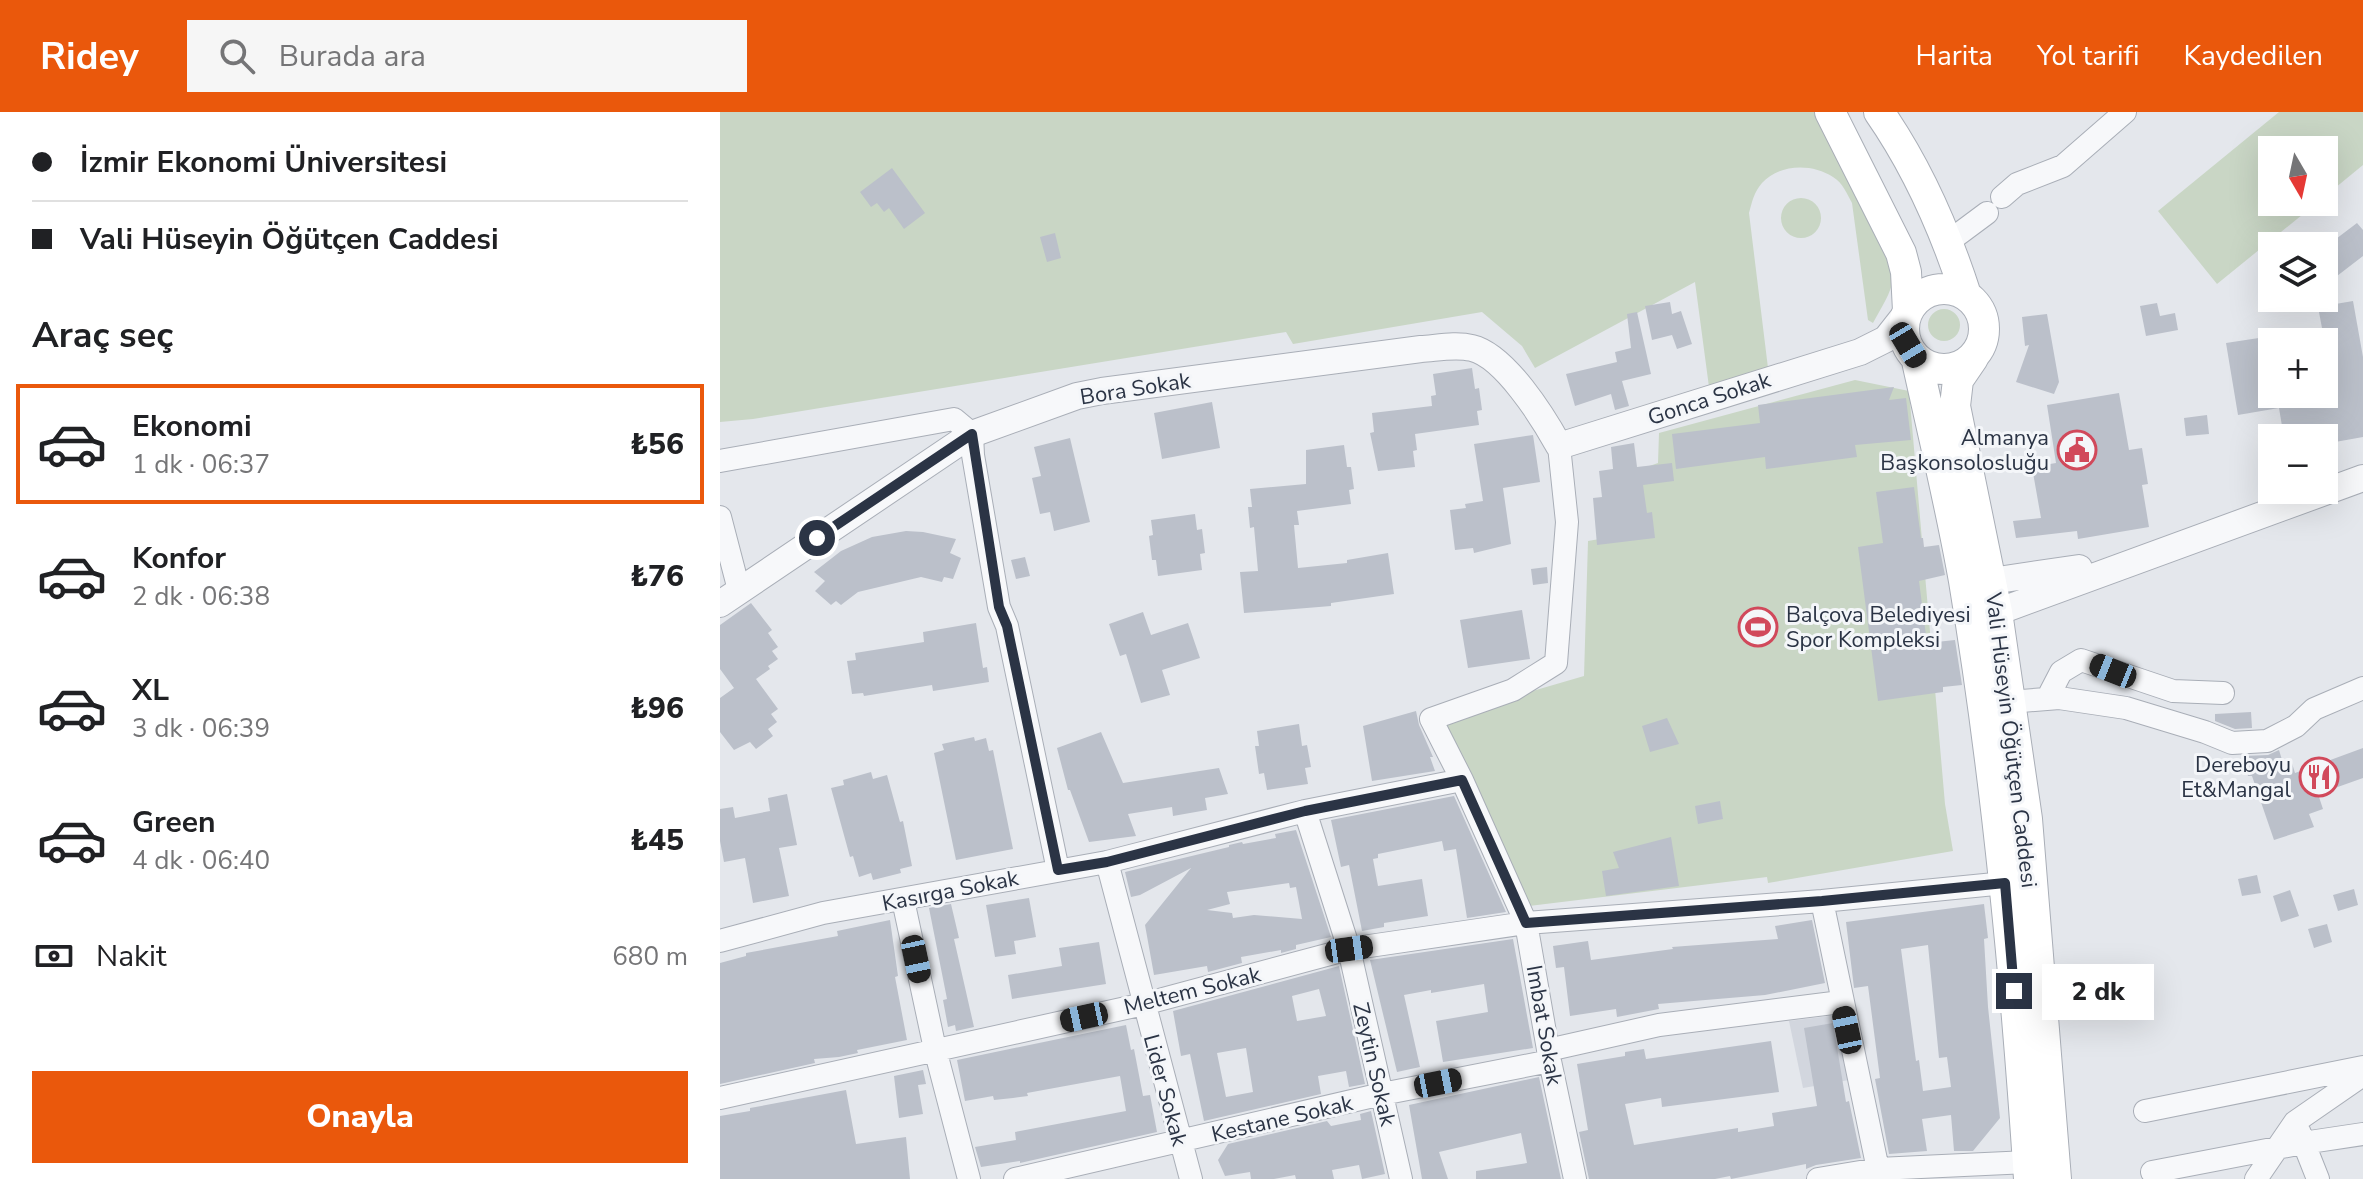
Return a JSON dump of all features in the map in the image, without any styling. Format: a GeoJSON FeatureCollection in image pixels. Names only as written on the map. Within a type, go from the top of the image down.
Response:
{"type":"FeatureCollection","features":[{"type":"Feature","properties":{"kind":"main road"},"geometry":{"type":"LineString","coordinates":[[1830,112],[1901,253],[1906,272],[1908,311]]}},
{"type":"Feature","properties":{"kind":"main road"},"geometry":{"type":"LineString","coordinates":[[1879,112],[1916,175],[1948,242],[1966,295],[1981,313],[1984,330],[1982,345],[1973,358],[1961,365],[1929,369],[1917,361],[1904,337],[1903,324],[1908,311],[1921,295],[1932,290],[1945,288],[1966,295]]}},
{"type":"Feature","properties":{"kind":"main road","name":"Vali Hüseyin Öğütçen Caddesi"},"geometry":{"type":"LineString","coordinates":[[1973,358],[1958,380],[1955,406],[1977,580],[2029,1170]]}},
{"type":"Feature","properties":{"kind":"main road","name":"Vali Hüseyin Öğütçen Caddesi"},"geometry":{"type":"LineString","coordinates":[[1917,361],[1977,580]]}},
{"type":"Feature","properties":{"kind":"main road"},"geometry":{"type":"LineString","coordinates":[[1977,580],[1997,612]]}},
{"type":"Feature","properties":{"kind":"main road","name":"Vali Hüseyin Öğütçen Caddesi"},"geometry":{"type":"LineString","coordinates":[[1997,612],[2027,819],[2056,1179]]}},
{"type":"Feature","properties":{"kind":"street"},"geometry":{"type":"LineString","coordinates":[[1948,242],[2017,184],[2063,166],[2125,112]]}},
{"type":"Feature","properties":{"kind":"street"},"geometry":{"type":"LineString","coordinates":[[1860,352],[1886,339],[1908,311]]}},
{"type":"Feature","properties":{"kind":"street","name":"Bora Sokak"},"geometry":{"type":"LineString","coordinates":[[730,597],[972,434],[1077,396],[1102,391],[1452,347],[1471,348],[1493,359],[1506,371],[1559,446]]}},
{"type":"Feature","properties":{"kind":"street"},"geometry":{"type":"LineString","coordinates":[[1860,352],[1882,351],[1917,361]]}},
{"type":"Feature","properties":{"kind":"street","name":"Gonca Sokak"},"geometry":{"type":"LineString","coordinates":[[1559,446],[1860,352]]}},
{"type":"Feature","properties":{"kind":"street"},"geometry":{"type":"LineString","coordinates":[[720,461],[954,419],[972,434],[999,607],[1007,626],[1058,870]]}},
{"type":"Feature","properties":{"kind":"street","name":"Imbat Sokak"},"geometry":{"type":"LineString","coordinates":[[1559,446],[1567,522],[1556,663],[1513,690],[1431,719],[1526,923],[1575,1179]]}},
{"type":"Feature","properties":{"kind":"street"},"geometry":{"type":"LineString","coordinates":[[1997,612],[2363,478]]}},
{"type":"Feature","properties":{"kind":"street"},"geometry":{"type":"LineString","coordinates":[[720,517],[730,597]]}},
{"type":"Feature","properties":{"kind":"street"},"geometry":{"type":"LineString","coordinates":[[1977,580],[2142,557]]}},
{"type":"Feature","properties":{"kind":"street"},"geometry":{"type":"LineString","coordinates":[[2047,699],[2061,672],[2081,660],[2173,691],[2223,693]]}},
{"type":"Feature","properties":{"kind":"street"},"geometry":{"type":"LineString","coordinates":[[2009,702],[2047,699],[2088,701],[2126,708],[2232,743],[2267,741],[2296,726],[2314,709],[2363,688]]}},
{"type":"Feature","properties":{"kind":"street","name":"Kasırga Sokak"},"geometry":{"type":"LineString","coordinates":[[720,941],[823,913],[1107,862],[1305,811],[1462,780]]}},
{"type":"Feature","properties":{"kind":"street","name":"Zeytin Sokak"},"geometry":{"type":"LineString","coordinates":[[1305,811],[1349,949],[1401,1179]]}},
{"type":"Feature","properties":{"kind":"street","name":"Lider Sokak"},"geometry":{"type":"LineString","coordinates":[[1107,862],[1191,1179]]}},
{"type":"Feature","properties":{"kind":"street","name":"Meltem Sokak"},"geometry":{"type":"LineString","coordinates":[[720,1098],[1144,1004],[1349,949],[1526,923],[1822,901],[2005,883]]}},
{"type":"Feature","properties":{"kind":"street"},"geometry":{"type":"LineString","coordinates":[[903,900],[935,1049],[969,1179]]}},
{"type":"Feature","properties":{"kind":"street"},"geometry":{"type":"LineString","coordinates":[[1822,901],[1879,1174]]}},
{"type":"Feature","properties":{"kind":"street","name":"Kestane Sokak"},"geometry":{"type":"LineString","coordinates":[[1015,1179],[1549,1055],[1659,1025],[1841,1002]]}},
{"type":"Feature","properties":{"kind":"street"},"geometry":{"type":"LineString","coordinates":[[2145,1111],[2363,1067]]}},
{"type":"Feature","properties":{"kind":"street"},"geometry":{"type":"LineString","coordinates":[[2256,1179],[2277,1148],[2363,1075]]}},
{"type":"Feature","properties":{"kind":"street"},"geometry":{"type":"LineString","coordinates":[[2299,1132],[2363,1134]]}},
{"type":"Feature","properties":{"kind":"street"},"geometry":{"type":"LineString","coordinates":[[2299,1132],[2318,1179]]}},
{"type":"Feature","properties":{"kind":"street"},"geometry":{"type":"LineString","coordinates":[[2152,1172],[2277,1148]]}},
{"type":"Feature","properties":{"kind":"street"},"geometry":{"type":"LineString","coordinates":[[1818,1179],[2029,1170]]}},
{"type":"Feature","properties":{"kind":"shaded area"},"geometry":{"type":"Polygon","coordinates":[[[1838,1015],[1849,1080],[1803,1088],[1789,1021],[1838,1015]]]}},
{"type":"Feature","properties":{"kind":"green space"},"geometry":{"type":"Polygon","coordinates":[[[720,112],[1817,112],[1884,244],[1893,277],[1888,295],[1873,323],[1868,320],[1852,203],[1842,185],[1825,172],[1815,169],[1786,169],[1762,183],[1749,213],[1768,368],[1709,387],[1695,282],[1535,368],[1522,346],[1482,312],[1293,344],[1286,332],[720,422],[720,112]]]}},
{"type":"Feature","properties":{"kind":"green space"},"geometry":{"type":"Polygon","coordinates":[[[2279,112],[2363,112],[2363,165],[2338,186],[2338,136],[2258,136],[2258,216],[2301,216],[2281,232],[2258,232],[2258,251],[2217,284],[2158,211],[2279,112]]]}},
{"type":"Feature","properties":{"kind":"green space"},"geometry":{"type":"Polygon","coordinates":[[[1801,198],[1815,204],[1821,218],[1815,232],[1801,238],[1787,232],[1781,218],[1787,204],[1801,198]]]}},
{"type":"Feature","properties":{"kind":"green space"},"geometry":{"type":"Polygon","coordinates":[[[1944,309],[1955,314],[1960,325],[1955,336],[1944,341],[1933,336],[1928,325],[1933,314],[1944,309]]]}},
{"type":"Feature","properties":{"kind":"green space","name":"Balçova Belediyesi Spor Kompleksi"},"geometry":{"type":"Polygon","coordinates":[[[1855,380],[1909,391],[1945,804],[1953,851],[1768,883],[1767,877],[1529,906],[1437,719],[1584,676],[1588,541],[1634,533],[1632,472],[1658,463],[1659,433],[1855,380]]]}},
{"type":"Feature","properties":{"kind":"building"},"geometry":{"type":"Polygon","coordinates":[[[892,168],[925,213],[904,229],[889,208],[884,212],[877,203],[871,207],[860,192],[892,168]]]}},
{"type":"Feature","properties":{"kind":"building"},"geometry":{"type":"Polygon","coordinates":[[[2357,223],[2363,230],[2363,256],[2338,275],[2338,237],[2357,223]]]}},
{"type":"Feature","properties":{"kind":"building"},"geometry":{"type":"Polygon","coordinates":[[[1055,233],[1061,258],[1047,262],[1040,237],[1055,233]]]}},
{"type":"Feature","properties":{"kind":"building"},"geometry":{"type":"Polygon","coordinates":[[[2353,301],[2363,357],[2363,437],[2338,441],[2338,424],[2282,424],[2279,408],[2338,408],[2338,328],[2322,328],[2319,312],[2338,312],[2338,304],[2353,301]]]}},
{"type":"Feature","properties":{"kind":"building"},"geometry":{"type":"Polygon","coordinates":[[[1670,302],[1672,314],[1681,311],[1692,344],[1677,349],[1672,335],[1652,340],[1645,306],[1670,302]]]}},
{"type":"Feature","properties":{"kind":"building"},"geometry":{"type":"Polygon","coordinates":[[[2157,303],[2160,316],[2175,313],[2178,330],[2146,336],[2140,306],[2157,303]]]}},
{"type":"Feature","properties":{"kind":"building"},"geometry":{"type":"Polygon","coordinates":[[[1637,312],[1651,374],[1622,381],[1629,406],[1615,410],[1611,394],[1575,406],[1566,374],[1617,362],[1615,352],[1631,348],[1627,314],[1637,312]]]}},
{"type":"Feature","properties":{"kind":"building"},"geometry":{"type":"Polygon","coordinates":[[[2047,314],[2059,382],[2054,394],[2016,382],[2029,345],[2025,346],[2022,317],[2047,314]]]}},
{"type":"Feature","properties":{"kind":"building"},"geometry":{"type":"Polygon","coordinates":[[[2258,338],[2258,408],[2279,408],[2238,415],[2226,343],[2258,338]]]}},
{"type":"Feature","properties":{"kind":"building"},"geometry":{"type":"Polygon","coordinates":[[[1472,368],[1482,410],[1477,411],[1479,425],[1415,434],[1415,467],[1378,471],[1370,433],[1374,432],[1372,413],[1432,406],[1431,396],[1436,395],[1433,374],[1472,368]]]}},
{"type":"Feature","properties":{"kind":"building"},"geometry":{"type":"Polygon","coordinates":[[[1894,387],[1889,400],[1906,398],[1911,440],[1855,445],[1857,457],[1766,469],[1765,457],[1676,469],[1672,434],[1760,423],[1758,405],[1894,387]]]}},
{"type":"Feature","properties":{"kind":"building"},"geometry":{"type":"Polygon","coordinates":[[[2119,393],[2129,450],[2142,448],[2148,484],[2142,485],[2149,527],[2078,539],[2077,531],[2016,538],[2013,521],[2041,518],[2032,467],[2056,463],[2047,405],[2119,393]]]}},
{"type":"Feature","properties":{"kind":"building"},"geometry":{"type":"Polygon","coordinates":[[[1212,402],[1220,448],[1162,459],[1154,413],[1212,402]]]}},
{"type":"Feature","properties":{"kind":"building"},"geometry":{"type":"Polygon","coordinates":[[[2207,415],[2209,434],[2186,436],[2184,418],[2207,415]]]}},
{"type":"Feature","properties":{"kind":"building"},"geometry":{"type":"Polygon","coordinates":[[[1533,435],[1540,482],[1503,488],[1511,544],[1474,553],[1473,548],[1455,550],[1450,510],[1483,501],[1474,444],[1533,435]]]}},
{"type":"Feature","properties":{"kind":"building"},"geometry":{"type":"Polygon","coordinates":[[[1070,438],[1090,522],[1054,531],[1050,512],[1040,514],[1032,478],[1041,476],[1034,447],[1070,438]]]}},
{"type":"Feature","properties":{"kind":"building"},"geometry":{"type":"Polygon","coordinates":[[[1634,443],[1637,467],[1672,463],[1674,481],[1643,485],[1647,513],[1652,512],[1655,538],[1597,545],[1593,498],[1602,497],[1599,471],[1613,469],[1611,447],[1634,443]]]}},
{"type":"Feature","properties":{"kind":"building"},"geometry":{"type":"Polygon","coordinates":[[[1344,445],[1354,489],[1349,490],[1351,504],[1297,511],[1299,525],[1294,525],[1298,568],[1347,563],[1347,560],[1388,553],[1394,594],[1331,603],[1331,606],[1244,613],[1240,572],[1258,571],[1254,527],[1250,528],[1250,489],[1306,484],[1306,450],[1344,445]]]}},
{"type":"Feature","properties":{"kind":"building"},"geometry":{"type":"Polygon","coordinates":[[[1914,487],[1924,547],[1939,545],[1945,575],[1919,581],[1927,643],[1955,640],[1962,685],[1943,687],[1943,692],[1878,701],[1858,547],[1883,543],[1876,492],[1914,487]]]}},
{"type":"Feature","properties":{"kind":"building"},"geometry":{"type":"Polygon","coordinates":[[[1195,514],[1197,530],[1202,529],[1205,553],[1200,554],[1202,570],[1158,576],[1149,536],[1153,535],[1151,520],[1195,514]]]}},
{"type":"Feature","properties":{"kind":"building"},"geometry":{"type":"Polygon","coordinates":[[[906,531],[956,539],[950,553],[961,558],[953,579],[944,577],[942,582],[921,577],[858,592],[841,605],[836,601],[831,605],[815,591],[825,581],[814,572],[841,551],[872,537],[906,531]]]}},
{"type":"Feature","properties":{"kind":"building"},"geometry":{"type":"Polygon","coordinates":[[[1025,557],[1030,576],[1016,579],[1011,560],[1025,557]]]}},
{"type":"Feature","properties":{"kind":"building"},"geometry":{"type":"Polygon","coordinates":[[[1547,567],[1548,583],[1533,585],[1531,569],[1547,567]]]}},
{"type":"Feature","properties":{"kind":"building"},"geometry":{"type":"Polygon","coordinates":[[[751,603],[772,630],[768,633],[778,647],[772,651],[778,659],[756,679],[778,709],[771,714],[777,722],[768,729],[773,736],[756,749],[750,742],[734,750],[720,732],[720,698],[734,688],[720,669],[720,625],[751,603]]]}},
{"type":"Feature","properties":{"kind":"building"},"geometry":{"type":"Polygon","coordinates":[[[1522,610],[1530,659],[1468,668],[1460,620],[1522,610]]]}},
{"type":"Feature","properties":{"kind":"building"},"geometry":{"type":"Polygon","coordinates":[[[1143,612],[1151,635],[1188,623],[1200,658],[1162,670],[1170,695],[1141,703],[1126,654],[1120,656],[1109,624],[1143,612]]]}},
{"type":"Feature","properties":{"kind":"building"},"geometry":{"type":"Polygon","coordinates":[[[976,623],[983,668],[987,667],[989,682],[933,691],[932,685],[864,696],[863,693],[852,694],[847,661],[856,660],[855,653],[924,642],[923,632],[976,623]]]}},
{"type":"Feature","properties":{"kind":"building"},"geometry":{"type":"Polygon","coordinates":[[[1416,711],[1435,771],[1372,781],[1363,726],[1416,711]]]}},
{"type":"Feature","properties":{"kind":"building"},"geometry":{"type":"Polygon","coordinates":[[[2251,712],[2252,728],[2235,729],[2215,721],[2215,714],[2251,712]]]}},
{"type":"Feature","properties":{"kind":"building"},"geometry":{"type":"Polygon","coordinates":[[[1667,718],[1679,744],[1650,752],[1642,726],[1667,718]]]}},
{"type":"Feature","properties":{"kind":"building"},"geometry":{"type":"Polygon","coordinates":[[[1299,724],[1302,746],[1307,745],[1311,767],[1305,768],[1308,784],[1267,790],[1264,773],[1259,774],[1255,746],[1259,746],[1257,731],[1299,724]]]}},
{"type":"Feature","properties":{"kind":"building"},"geometry":{"type":"Polygon","coordinates":[[[1101,732],[1123,783],[1219,768],[1228,794],[1205,798],[1207,810],[1173,816],[1172,807],[1128,814],[1136,836],[1089,842],[1068,790],[1057,748],[1101,732]]]}},
{"type":"Feature","properties":{"kind":"building"},"geometry":{"type":"Polygon","coordinates":[[[974,737],[975,741],[986,738],[989,751],[993,750],[1013,849],[956,860],[934,753],[944,750],[942,744],[974,737]]]}},
{"type":"Feature","properties":{"kind":"building"},"geometry":{"type":"Polygon","coordinates":[[[2363,748],[2363,778],[2318,794],[2323,809],[2309,814],[2314,827],[2274,840],[2243,756],[2268,755],[2279,750],[2283,763],[2291,760],[2295,773],[2363,748]]]}},
{"type":"Feature","properties":{"kind":"building"},"geometry":{"type":"Polygon","coordinates":[[[871,772],[873,779],[887,775],[900,822],[903,821],[912,866],[900,869],[901,873],[873,880],[871,873],[859,877],[853,856],[850,857],[831,788],[844,785],[843,780],[871,772]]]}},
{"type":"Feature","properties":{"kind":"building"},"geometry":{"type":"Polygon","coordinates":[[[787,794],[797,845],[779,848],[789,896],[753,903],[745,858],[724,862],[720,841],[720,809],[733,807],[735,818],[770,811],[768,798],[787,794]]]}},
{"type":"Feature","properties":{"kind":"building"},"geometry":{"type":"Polygon","coordinates":[[[1454,796],[1506,912],[1467,918],[1456,849],[1444,851],[1442,841],[1378,854],[1378,858],[1373,859],[1378,886],[1422,879],[1428,916],[1384,923],[1384,927],[1362,931],[1349,865],[1341,867],[1331,820],[1454,796]]]}},
{"type":"Feature","properties":{"kind":"building"},"geometry":{"type":"Polygon","coordinates":[[[1720,801],[1723,819],[1698,824],[1695,806],[1720,801]]]}},
{"type":"Feature","properties":{"kind":"building"},"geometry":{"type":"Polygon","coordinates":[[[1296,830],[1331,937],[1296,945],[1296,949],[1281,953],[1281,950],[1241,957],[1242,963],[1208,972],[1207,966],[1154,975],[1145,925],[1191,868],[1131,897],[1125,872],[1242,842],[1276,838],[1275,834],[1296,830]],[[1289,883],[1227,892],[1230,904],[1207,910],[1232,913],[1233,918],[1254,915],[1302,919],[1296,887],[1290,888],[1289,883]]]}},
{"type":"Feature","properties":{"kind":"building"},"geometry":{"type":"Polygon","coordinates":[[[1671,837],[1679,886],[1606,896],[1602,871],[1619,868],[1613,852],[1671,837]]]}},
{"type":"Feature","properties":{"kind":"building"},"geometry":{"type":"Polygon","coordinates":[[[2257,875],[2261,893],[2242,896],[2238,879],[2257,875]]]}},
{"type":"Feature","properties":{"kind":"building"},"geometry":{"type":"Polygon","coordinates":[[[2354,889],[2358,905],[2338,911],[2333,895],[2354,889]]]}},
{"type":"Feature","properties":{"kind":"building"},"geometry":{"type":"Polygon","coordinates":[[[2290,890],[2299,916],[2281,922],[2273,896],[2290,890]]]}},
{"type":"Feature","properties":{"kind":"building"},"geometry":{"type":"Polygon","coordinates":[[[1029,898],[1036,937],[1014,941],[1016,954],[995,957],[986,905],[1029,898]]]}},
{"type":"Feature","properties":{"kind":"building"},"geometry":{"type":"Polygon","coordinates":[[[951,904],[959,938],[954,939],[974,1027],[956,1031],[955,1025],[948,1027],[943,1000],[947,999],[929,908],[951,904]]]}},
{"type":"Feature","properties":{"kind":"building"},"geometry":{"type":"Polygon","coordinates":[[[1984,904],[1988,938],[1984,939],[1988,1007],[2000,1118],[1973,1151],[1954,1151],[1951,1115],[1922,1119],[1927,1151],[1889,1154],[1875,1079],[1880,1078],[1868,986],[1854,988],[1846,922],[1984,904]],[[1928,945],[1901,949],[1923,1091],[1951,1087],[1947,1057],[1939,1058],[1928,945]]]}},
{"type":"Feature","properties":{"kind":"building"},"geometry":{"type":"Polygon","coordinates":[[[890,920],[898,976],[895,977],[907,1040],[857,1050],[858,1053],[839,1057],[814,1059],[815,1063],[720,1084],[720,963],[746,956],[746,953],[838,936],[837,931],[890,920]]]}},
{"type":"Feature","properties":{"kind":"building"},"geometry":{"type":"Polygon","coordinates":[[[1812,920],[1825,983],[1765,995],[1658,1004],[1659,1009],[1617,1017],[1616,1009],[1570,1016],[1564,967],[1556,968],[1553,946],[1588,941],[1591,960],[1672,947],[1778,939],[1775,926],[1812,920]]]}},
{"type":"Feature","properties":{"kind":"building"},"geometry":{"type":"Polygon","coordinates":[[[2327,924],[2332,942],[2314,948],[2308,929],[2327,924]]]}},
{"type":"Feature","properties":{"kind":"building"},"geometry":{"type":"Polygon","coordinates":[[[1513,939],[1533,1048],[1443,1062],[1436,1021],[1488,1012],[1484,984],[1431,993],[1431,990],[1404,995],[1420,1067],[1397,1072],[1370,960],[1513,939]]]}},
{"type":"Feature","properties":{"kind":"building"},"geometry":{"type":"Polygon","coordinates":[[[1099,942],[1106,984],[1012,999],[1008,975],[1062,966],[1059,948],[1099,942]]]}},
{"type":"Feature","properties":{"kind":"building"},"geometry":{"type":"Polygon","coordinates":[[[1339,966],[1365,1084],[1349,1087],[1346,1071],[1318,1076],[1321,1094],[1204,1121],[1190,1054],[1181,1056],[1173,1011],[1339,966]],[[1319,989],[1292,996],[1297,1021],[1326,1016],[1319,989]],[[1246,1048],[1217,1053],[1226,1097],[1253,1092],[1246,1048]]]}},
{"type":"Feature","properties":{"kind":"building"},"geometry":{"type":"Polygon","coordinates":[[[1833,1023],[1846,1102],[1849,1101],[1861,1158],[1806,1169],[1806,1164],[1731,1179],[1730,1176],[1715,1179],[1589,1179],[1579,1132],[1588,1130],[1577,1064],[1625,1056],[1625,1052],[1644,1049],[1646,1059],[1771,1041],[1779,1092],[1662,1107],[1661,1098],[1625,1104],[1634,1145],[1738,1128],[1738,1132],[1774,1126],[1772,1113],[1817,1106],[1804,1028],[1833,1023]]]}},
{"type":"Feature","properties":{"kind":"building"},"geometry":{"type":"Polygon","coordinates":[[[1126,1025],[1143,1096],[1150,1095],[1157,1132],[1020,1163],[981,1167],[975,1147],[1016,1140],[1015,1132],[1126,1111],[1120,1076],[1027,1093],[1028,1096],[994,1100],[993,1096],[965,1101],[957,1060],[1126,1025]]]}},
{"type":"Feature","properties":{"kind":"building"},"geometry":{"type":"Polygon","coordinates":[[[923,1070],[926,1084],[918,1085],[923,1114],[899,1118],[894,1076],[923,1070]]]}},
{"type":"Feature","properties":{"kind":"building"},"geometry":{"type":"Polygon","coordinates":[[[1539,1077],[1561,1179],[1476,1179],[1476,1171],[1527,1163],[1521,1133],[1439,1152],[1448,1179],[1422,1179],[1409,1105],[1539,1077]]]}},
{"type":"Feature","properties":{"kind":"building"},"geometry":{"type":"Polygon","coordinates":[[[846,1090],[856,1144],[906,1137],[910,1179],[720,1179],[720,1116],[846,1090]]]}},
{"type":"Feature","properties":{"kind":"building"},"geometry":{"type":"Polygon","coordinates":[[[1371,1111],[1385,1174],[1362,1179],[1359,1165],[1332,1170],[1334,1179],[1296,1179],[1295,1175],[1251,1179],[1250,1172],[1225,1176],[1218,1160],[1228,1144],[1327,1121],[1331,1126],[1361,1120],[1360,1114],[1371,1111]]]}},
{"type":"Feature","properties":{"kind":"place","name":"Almanya Başkonsolosluğu"},"geometry":{"type":"Point","coordinates":[2077,450]}},
{"type":"Feature","properties":{"kind":"place","name":"Balçova Belediyesi Spor Kompleksi"},"geometry":{"type":"Point","coordinates":[1758,627]}},
{"type":"Feature","properties":{"kind":"place","name":"Dereboyu Et&Mangal"},"geometry":{"type":"Point","coordinates":[2319,777]}},
{"type":"Feature","properties":{"kind":"route"},"geometry":{"type":"LineString","coordinates":[[817,538],[972,434],[999,607],[1007,626],[1058,870],[1107,862],[1305,811],[1462,780],[1526,923],[1822,901],[2005,883],[2014,991]]}}]}
